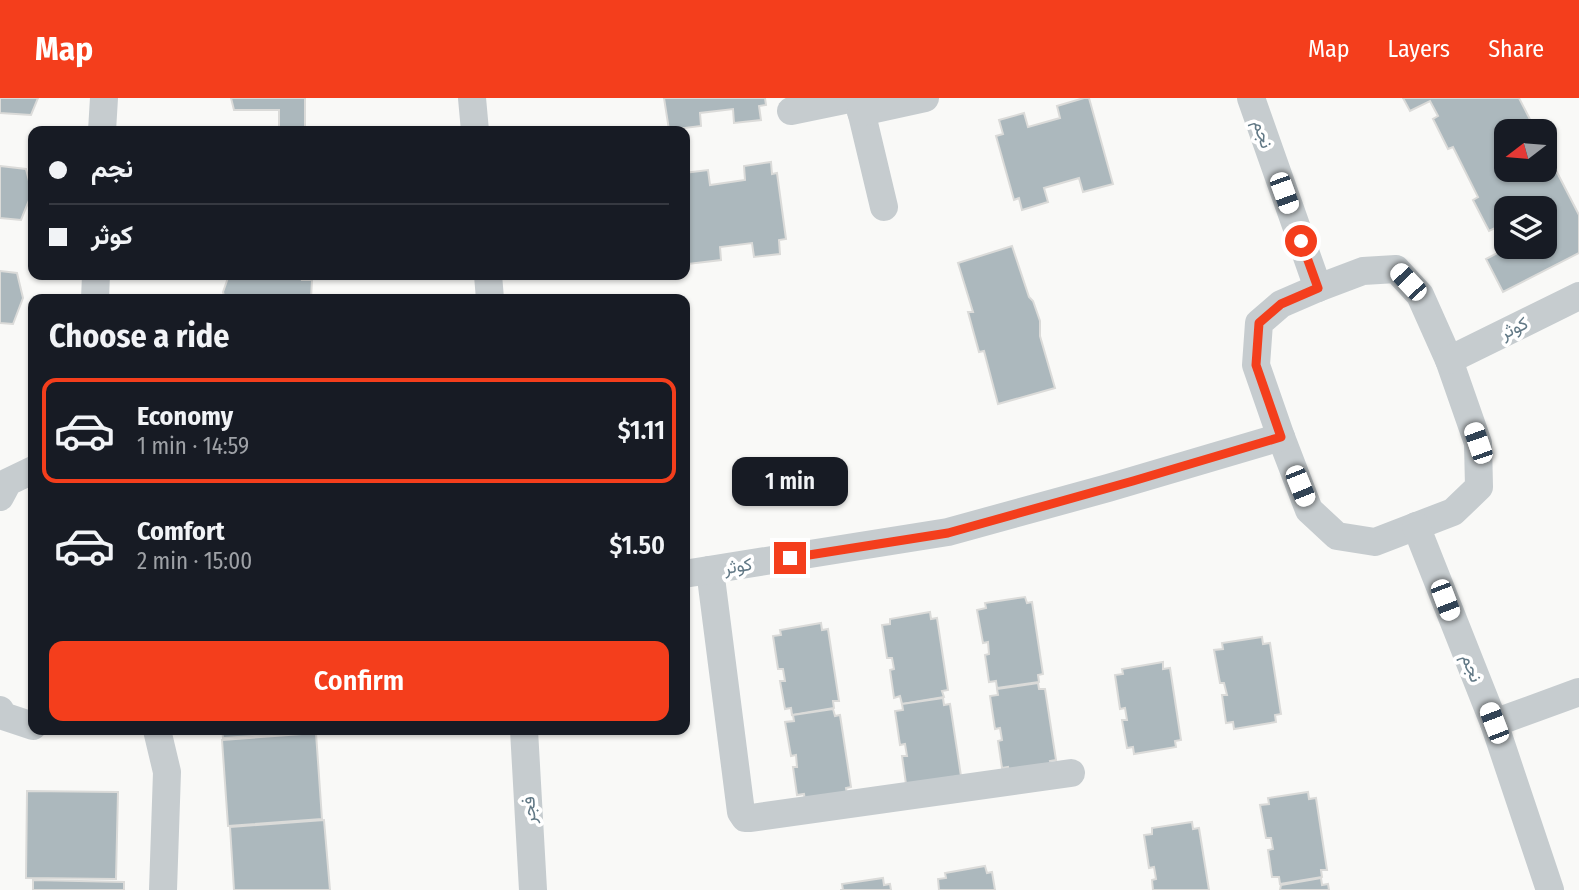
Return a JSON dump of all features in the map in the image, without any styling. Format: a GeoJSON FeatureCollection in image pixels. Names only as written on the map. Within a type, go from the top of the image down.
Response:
{"type":"FeatureCollection","features":[{"type":"Feature","properties":{"kind":"street"},"geometry":{"type":"LineString","coordinates":[[102,126],[104,98]]}},
{"type":"Feature","properties":{"kind":"street"},"geometry":{"type":"LineString","coordinates":[[472,98],[475,126]]}},
{"type":"Feature","properties":{"kind":"street"},"geometry":{"type":"LineString","coordinates":[[791,111],[925,98]]}},
{"type":"Feature","properties":{"kind":"street","name":"نجم"},"geometry":{"type":"LineString","coordinates":[[1251,98],[1318,288]]}},
{"type":"Feature","properties":{"kind":"street"},"geometry":{"type":"LineString","coordinates":[[858,103],[884,207]]}},
{"type":"Feature","properties":{"kind":"street"},"geometry":{"type":"LineString","coordinates":[[1396,269],[1420,295],[1450,360],[1478,443],[1479,487],[1452,512],[1375,542],[1337,536],[1309,510],[1281,437],[1256,365],[1259,323],[1281,304],[1318,288],[1363,271],[1396,269]]}},
{"type":"Feature","properties":{"kind":"street","name":"کوثر"},"geometry":{"type":"LineString","coordinates":[[1450,360],[1579,296]]}},
{"type":"Feature","properties":{"kind":"street","name":"کوثر"},"geometry":{"type":"LineString","coordinates":[[697,572],[948,533],[1281,437]]}},
{"type":"Feature","properties":{"kind":"street"},"geometry":{"type":"LineString","coordinates":[[0,497],[8,482],[28,472]]}},
{"type":"Feature","properties":{"kind":"street","name":"نجم"},"geometry":{"type":"LineString","coordinates":[[1416,526],[1494,723],[1550,890]]}},
{"type":"Feature","properties":{"kind":"street"},"geometry":{"type":"LineString","coordinates":[[697,572],[741,812],[745,818],[1071,772]]}},
{"type":"Feature","properties":{"kind":"street"},"geometry":{"type":"LineString","coordinates":[[1494,723],[1579,692]]}},
{"type":"Feature","properties":{"kind":"street"},"geometry":{"type":"LineString","coordinates":[[0,710],[3,716],[28,724]]}},
{"type":"Feature","properties":{"kind":"street"},"geometry":{"type":"LineString","coordinates":[[158,735],[167,772],[163,890]]}},
{"type":"Feature","properties":{"kind":"street","name":"فجر"},"geometry":{"type":"LineString","coordinates":[[524,735],[533,890]]}},
{"type":"Feature","properties":{"kind":"building"},"geometry":{"type":"Polygon","coordinates":[[[0,98],[38,98],[31,115],[0,113],[0,98]]]}},
{"type":"Feature","properties":{"kind":"building"},"geometry":{"type":"Polygon","coordinates":[[[231,98],[305,98],[305,126],[279,126],[279,110],[234,110],[231,98]]]}},
{"type":"Feature","properties":{"kind":"building"},"geometry":{"type":"Polygon","coordinates":[[[664,98],[765,98],[766,105],[759,106],[761,120],[734,123],[733,109],[700,113],[701,126],[668,126],[664,98]]]}},
{"type":"Feature","properties":{"kind":"building"},"geometry":{"type":"Polygon","coordinates":[[[1089,98],[1113,184],[1083,192],[1079,178],[1044,188],[1048,202],[1022,210],[1019,198],[1014,200],[996,136],[1003,134],[999,120],[1024,113],[1028,127],[1060,118],[1057,106],[1089,98]]]}},
{"type":"Feature","properties":{"kind":"building"},"geometry":{"type":"Polygon","coordinates":[[[1403,98],[1519,98],[1530,119],[1494,119],[1494,182],[1558,182],[1558,174],[1579,215],[1579,253],[1503,292],[1486,259],[1494,255],[1494,259],[1557,259],[1557,196],[1494,196],[1494,228],[1489,231],[1473,200],[1478,197],[1453,147],[1448,149],[1433,119],[1438,116],[1430,101],[1410,111],[1403,98]]]}},
{"type":"Feature","properties":{"kind":"building"},"geometry":{"type":"Polygon","coordinates":[[[771,162],[772,174],[777,173],[786,239],[779,240],[780,254],[754,257],[752,243],[720,247],[721,260],[690,264],[690,172],[708,170],[710,185],[745,180],[744,166],[771,162]]]}},
{"type":"Feature","properties":{"kind":"building"},"geometry":{"type":"Polygon","coordinates":[[[0,166],[26,169],[28,203],[21,220],[0,218],[0,166]]]}},
{"type":"Feature","properties":{"kind":"building"},"geometry":{"type":"Polygon","coordinates":[[[1012,246],[1040,321],[1040,336],[1055,388],[998,404],[984,351],[979,352],[968,312],[973,312],[958,263],[1012,246]]]}},
{"type":"Feature","properties":{"kind":"building"},"geometry":{"type":"Polygon","coordinates":[[[0,271],[17,273],[23,298],[13,324],[0,323],[0,271]]]}},
{"type":"Feature","properties":{"kind":"building"},"geometry":{"type":"Polygon","coordinates":[[[227,280],[312,280],[311,294],[223,292],[227,280]]]}},
{"type":"Feature","properties":{"kind":"building"},"geometry":{"type":"Polygon","coordinates":[[[1025,597],[1027,603],[1032,602],[1043,674],[1038,675],[1039,682],[997,688],[996,681],[989,682],[985,655],[989,654],[988,642],[983,643],[977,610],[986,608],[985,603],[1025,597]]]}},
{"type":"Feature","properties":{"kind":"building"},"geometry":{"type":"Polygon","coordinates":[[[930,612],[931,619],[937,618],[948,690],[942,691],[944,697],[902,704],[900,696],[894,698],[890,670],[894,669],[892,658],[887,658],[882,625],[890,624],[890,619],[930,612]]]}},
{"type":"Feature","properties":{"kind":"building"},"geometry":{"type":"Polygon","coordinates":[[[821,623],[822,630],[828,629],[839,701],[833,701],[834,708],[792,715],[791,708],[785,709],[780,681],[785,681],[783,669],[778,669],[773,636],[781,635],[780,630],[821,623]]]}},
{"type":"Feature","properties":{"kind":"building"},"geometry":{"type":"Polygon","coordinates":[[[1262,637],[1263,644],[1270,643],[1281,714],[1275,715],[1276,722],[1234,729],[1233,722],[1226,723],[1222,695],[1227,695],[1224,683],[1220,683],[1214,650],[1223,649],[1222,643],[1262,637]]]}},
{"type":"Feature","properties":{"kind":"building"},"geometry":{"type":"Polygon","coordinates":[[[1163,662],[1163,669],[1170,668],[1181,740],[1175,741],[1176,747],[1134,754],[1133,747],[1127,748],[1122,720],[1127,720],[1125,708],[1120,709],[1115,675],[1123,674],[1122,669],[1163,662]]]}},
{"type":"Feature","properties":{"kind":"building"},"geometry":{"type":"Polygon","coordinates":[[[1038,683],[1039,689],[1045,689],[1056,760],[1050,761],[1052,768],[1009,774],[1008,767],[1002,768],[998,741],[1002,740],[1000,728],[995,729],[990,696],[998,695],[997,689],[1038,683]]]}},
{"type":"Feature","properties":{"kind":"building"},"geometry":{"type":"Polygon","coordinates":[[[943,698],[944,705],[950,704],[961,776],[906,784],[902,756],[907,756],[905,744],[900,745],[895,711],[903,710],[902,704],[943,698]]]}},
{"type":"Feature","properties":{"kind":"building"},"geometry":{"type":"Polygon","coordinates":[[[833,709],[835,716],[840,715],[851,787],[846,788],[847,794],[805,801],[804,794],[797,795],[793,767],[797,767],[796,755],[791,756],[785,722],[794,721],[793,715],[833,709]]]}},
{"type":"Feature","properties":{"kind":"building"},"geometry":{"type":"Polygon","coordinates":[[[223,735],[267,735],[223,738],[223,735]]]}},
{"type":"Feature","properties":{"kind":"building"},"geometry":{"type":"Polygon","coordinates":[[[316,735],[322,819],[228,826],[222,740],[316,735]]]}},
{"type":"Feature","properties":{"kind":"building"},"geometry":{"type":"Polygon","coordinates":[[[27,791],[118,792],[116,879],[26,878],[27,791]]]}},
{"type":"Feature","properties":{"kind":"building"},"geometry":{"type":"Polygon","coordinates":[[[1308,792],[1309,799],[1316,798],[1327,870],[1321,870],[1322,877],[1280,884],[1279,877],[1272,877],[1268,850],[1273,849],[1271,838],[1266,838],[1260,805],[1269,804],[1268,798],[1308,792]]]}},
{"type":"Feature","properties":{"kind":"building"},"geometry":{"type":"Polygon","coordinates":[[[324,820],[330,890],[234,890],[230,827],[324,820]]]}},
{"type":"Feature","properties":{"kind":"building"},"geometry":{"type":"Polygon","coordinates":[[[1192,822],[1193,829],[1199,828],[1209,890],[1153,890],[1152,880],[1156,879],[1154,867],[1149,868],[1144,835],[1152,834],[1152,828],[1192,822]]]}},
{"type":"Feature","properties":{"kind":"building"},"geometry":{"type":"Polygon","coordinates":[[[985,866],[987,873],[992,872],[995,890],[939,890],[938,879],[946,878],[945,873],[985,866]]]}},
{"type":"Feature","properties":{"kind":"building"},"geometry":{"type":"Polygon","coordinates":[[[883,878],[884,885],[890,884],[891,890],[843,890],[842,884],[883,878]]]}},
{"type":"Feature","properties":{"kind":"building"},"geometry":{"type":"Polygon","coordinates":[[[1321,878],[1322,885],[1328,884],[1329,890],[1280,890],[1281,885],[1321,878]]]}},
{"type":"Feature","properties":{"kind":"building"},"geometry":{"type":"Polygon","coordinates":[[[33,880],[124,882],[124,890],[33,890],[33,880]]]}},
{"type":"Feature","properties":{"kind":"route"},"geometry":{"type":"LineString","coordinates":[[790,558],[948,533],[1281,437],[1256,365],[1259,323],[1281,304],[1318,288],[1301,241]]}}]}
